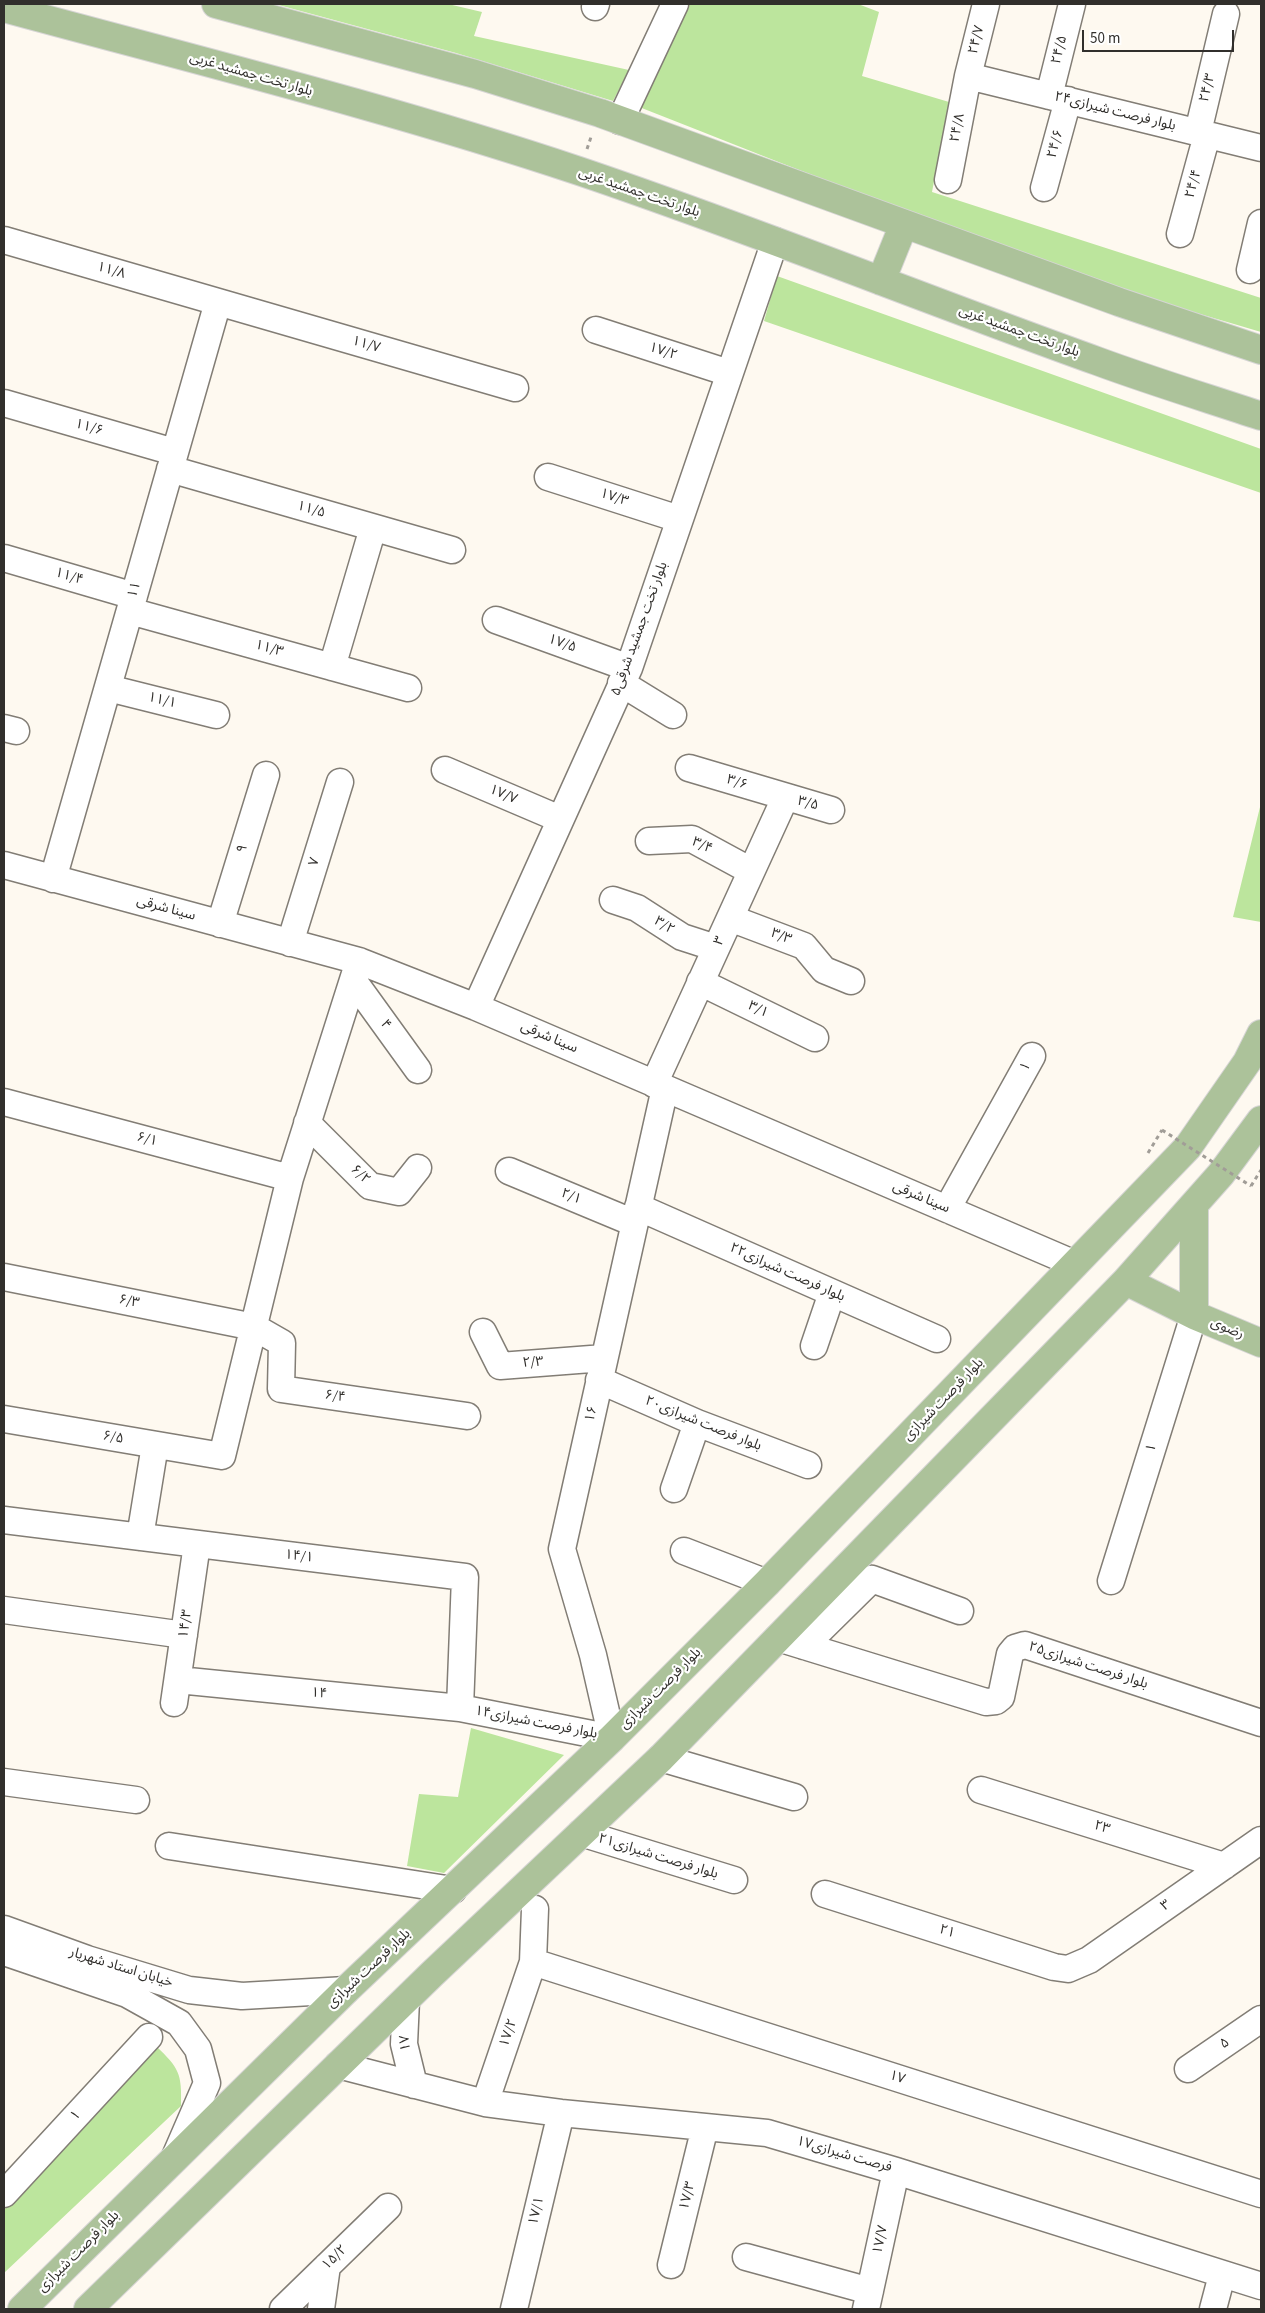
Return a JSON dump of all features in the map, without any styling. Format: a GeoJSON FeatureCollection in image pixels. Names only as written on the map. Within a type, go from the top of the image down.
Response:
{"type":"FeatureCollection","features":[{"type":"Feature","properties":{"kind":"main road"},"geometry":{"type":"LineString","coordinates":[[216,4],[475,74],[610,117],[904,224],[1261,350]]}},
{"type":"Feature","properties":{"kind":"main road","name":"بلوار تخت جمشید غربی"},"geometry":{"type":"LineString","coordinates":[[4,8],[460,134],[579,171],[775,241],[1101,362],[1261,416]]}},
{"type":"Feature","properties":{"kind":"main road"},"geometry":{"type":"LineString","coordinates":[[881,281],[904,224]]}},
{"type":"Feature","properties":{"kind":"main road","name":"بلوار فرصت شیرازی"},"geometry":{"type":"LineString","coordinates":[[22,2309],[346,1990],[454,1890],[612,1738],[767,1583],[1188,1146],[1246,1062],[1261,1034]]}},
{"type":"Feature","properties":{"kind":"main road"},"geometry":{"type":"LineString","coordinates":[[88,2309],[406,2000],[661,1758],[1126,1281],[1257,1132]]}},
{"type":"Feature","properties":{"kind":"main road"},"geometry":{"type":"LineString","coordinates":[[1194,1205],[1194,1315]]}},
{"type":"Feature","properties":{"kind":"main road","name":"رضوی"},"geometry":{"type":"LineString","coordinates":[[1126,1281],[1194,1315],[1261,1343]]}},
{"type":"Feature","properties":{"kind":"street"},"geometry":{"type":"LineString","coordinates":[[610,117],[675,4]]}},
{"type":"Feature","properties":{"kind":"street","name":"۲۴/۷"},"geometry":{"type":"LineString","coordinates":[[968,76],[986,4]]}},
{"type":"Feature","properties":{"kind":"street","name":"۲۴/۵"},"geometry":{"type":"LineString","coordinates":[[1058,98],[1072,4]]}},
{"type":"Feature","properties":{"kind":"street","name":"۲۴/۳"},"geometry":{"type":"LineString","coordinates":[[1202,133],[1226,14]]}},
{"type":"Feature","properties":{"kind":"street","name":"بلوار فرصت شیرازی۲۴"},"geometry":{"type":"LineString","coordinates":[[968,76],[1261,148]]}},
{"type":"Feature","properties":{"kind":"street","name":"۲۴/۸"},"geometry":{"type":"LineString","coordinates":[[948,180],[968,76]]}},
{"type":"Feature","properties":{"kind":"street","name":"۲۴/۶"},"geometry":{"type":"LineString","coordinates":[[1044,188],[1058,98]]}},
{"type":"Feature","properties":{"kind":"street","name":"۲۴/۴"},"geometry":{"type":"LineString","coordinates":[[1180,234],[1202,133]]}},
{"type":"Feature","properties":{"kind":"street"},"geometry":{"type":"LineString","coordinates":[[1250,270],[1261,223]]}},
{"type":"Feature","properties":{"kind":"street","name":"۱۱/۸"},"geometry":{"type":"LineString","coordinates":[[4,240],[218,302]]}},
{"type":"Feature","properties":{"kind":"street","name":"بلوار تخت جمشید شرقی۵"},"geometry":{"type":"LineString","coordinates":[[476,1006],[625,676],[775,241]]}},
{"type":"Feature","properties":{"kind":"street","name":"۱۱/۷"},"geometry":{"type":"LineString","coordinates":[[218,302],[515,388]]}},
{"type":"Feature","properties":{"kind":"street","name":"۱۱"},"geometry":{"type":"LineString","coordinates":[[53,879],[218,302]]}},
{"type":"Feature","properties":{"kind":"street","name":"۱۷/۲"},"geometry":{"type":"LineString","coordinates":[[596,330],[729,373]]}},
{"type":"Feature","properties":{"kind":"street","name":"۱۱/۶"},"geometry":{"type":"LineString","coordinates":[[4,403],[172,460]]}},
{"type":"Feature","properties":{"kind":"street","name":"۱۱/۵"},"geometry":{"type":"LineString","coordinates":[[172,460],[373,528],[452,550]]}},
{"type":"Feature","properties":{"kind":"street","name":"۱۷/۳"},"geometry":{"type":"LineString","coordinates":[[548,477],[679,520]]}},
{"type":"Feature","properties":{"kind":"street"},"geometry":{"type":"LineString","coordinates":[[332,667],[373,528]]}},
{"type":"Feature","properties":{"kind":"street","name":"۱۱/۴"},"geometry":{"type":"LineString","coordinates":[[4,558],[132,604]]}},
{"type":"Feature","properties":{"kind":"street","name":"۱۱/۳"},"geometry":{"type":"LineString","coordinates":[[132,604],[332,667],[408,688]]}},
{"type":"Feature","properties":{"kind":"street","name":"۱۷/۵"},"geometry":{"type":"LineString","coordinates":[[496,620],[625,676],[673,715]]}},
{"type":"Feature","properties":{"kind":"street","name":"۱۱/۱"},"geometry":{"type":"LineString","coordinates":[[108,688],[216,715]]}},
{"type":"Feature","properties":{"kind":"street","name":"۳/۶"},"geometry":{"type":"LineString","coordinates":[[689,768],[785,798]]}},
{"type":"Feature","properties":{"kind":"street","name":"۱۷/۷"},"geometry":{"type":"LineString","coordinates":[[445,770],[560,819]]}},
{"type":"Feature","properties":{"kind":"street","name":"۹"},"geometry":{"type":"LineString","coordinates":[[220,924],[266,775]]}},
{"type":"Feature","properties":{"kind":"street","name":"۷"},"geometry":{"type":"LineString","coordinates":[[290,943],[340,782]]}},
{"type":"Feature","properties":{"kind":"street","name":"۳/۵"},"geometry":{"type":"LineString","coordinates":[[785,798],[831,810]]}},
{"type":"Feature","properties":{"kind":"street","name":"۳"},"geometry":{"type":"LineString","coordinates":[[660,1086],[700,982],[785,798]]}},
{"type":"Feature","properties":{"kind":"street","name":"۳/۴"},"geometry":{"type":"LineString","coordinates":[[649,841],[692,839],[751,871]]}},
{"type":"Feature","properties":{"kind":"street","name":"سینا شرقی"},"geometry":{"type":"LineString","coordinates":[[4,865],[290,943],[356,970],[476,1006],[1075,1264]]}},
{"type":"Feature","properties":{"kind":"street","name":"۳/۲"},"geometry":{"type":"LineString","coordinates":[[614,900],[637,908],[682,937],[716,948]]}},
{"type":"Feature","properties":{"kind":"street","name":"۳/۳"},"geometry":{"type":"LineString","coordinates":[[730,918],[804,946],[824,970],[851,982]]}},
{"type":"Feature","properties":{"kind":"street"},"geometry":{"type":"LineString","coordinates":[[254,1327],[290,1178],[356,970]]}},
{"type":"Feature","properties":{"kind":"street","name":"۴"},"geometry":{"type":"LineString","coordinates":[[356,970],[418,1070]]}},
{"type":"Feature","properties":{"kind":"street","name":"۳/۱"},"geometry":{"type":"LineString","coordinates":[[700,982],[815,1038]]}},
{"type":"Feature","properties":{"kind":"street","name":"۱"},"geometry":{"type":"LineString","coordinates":[[947,1209],[1032,1056]]}},
{"type":"Feature","properties":{"kind":"street","name":"۱۶"},"geometry":{"type":"LineString","coordinates":[[612,1738],[593,1655],[562,1549],[636,1215],[660,1086]]}},
{"type":"Feature","properties":{"kind":"street","name":"۶/۱"},"geometry":{"type":"LineString","coordinates":[[4,1102],[290,1178]]}},
{"type":"Feature","properties":{"kind":"street","name":"۶/۲"},"geometry":{"type":"LineString","coordinates":[[307,1123],[370,1186],[399,1192],[418,1168]]}},
{"type":"Feature","properties":{"kind":"street","name":"۲/۱"},"geometry":{"type":"LineString","coordinates":[[509,1172],[636,1215]]}},
{"type":"Feature","properties":{"kind":"street","name":"بلوار فرصت شیرازی۲۲"},"geometry":{"type":"LineString","coordinates":[[636,1215],[832,1292],[937,1339]]}},
{"type":"Feature","properties":{"kind":"street","name":"۶/۳"},"geometry":{"type":"LineString","coordinates":[[4,1277],[254,1327]]}},
{"type":"Feature","properties":{"kind":"street"},"geometry":{"type":"LineString","coordinates":[[814,1346],[832,1292]]}},
{"type":"Feature","properties":{"kind":"street","name":"۱"},"geometry":{"type":"LineString","coordinates":[[1111,1581],[1194,1315]]}},
{"type":"Feature","properties":{"kind":"street","name":"۶/۴"},"geometry":{"type":"LineString","coordinates":[[254,1327],[282,1343],[281,1389],[466,1416]]}},
{"type":"Feature","properties":{"kind":"street","name":"۶/۵"},"geometry":{"type":"LineString","coordinates":[[4,1419],[222,1456],[254,1327]]}},
{"type":"Feature","properties":{"kind":"street","name":"۲/۳"},"geometry":{"type":"LineString","coordinates":[[482,1332],[500,1366],[602,1370]]}},
{"type":"Feature","properties":{"kind":"street","name":"بلوار فرصت شیرازی۲۰"},"geometry":{"type":"LineString","coordinates":[[602,1370],[697,1423],[808,1465]]}},
{"type":"Feature","properties":{"kind":"street"},"geometry":{"type":"LineString","coordinates":[[674,1489],[697,1423]]}},
{"type":"Feature","properties":{"kind":"street"},"geometry":{"type":"LineString","coordinates":[[140,1537],[155,1445]]}},
{"type":"Feature","properties":{"kind":"street","name":"۱۴/۱"},"geometry":{"type":"LineString","coordinates":[[4,1520],[465,1577],[460,1708]]}},
{"type":"Feature","properties":{"kind":"street","name":"۱۴/۳"},"geometry":{"type":"LineString","coordinates":[[176,1692],[197,1544]]}},
{"type":"Feature","properties":{"kind":"street"},"geometry":{"type":"LineString","coordinates":[[684,1552],[767,1583]]}},
{"type":"Feature","properties":{"kind":"street"},"geometry":{"type":"LineString","coordinates":[[840,1574],[872,1579],[960,1611]]}},
{"type":"Feature","properties":{"kind":"street"},"geometry":{"type":"LineString","coordinates":[[804,1646],[872,1579]]}},
{"type":"Feature","properties":{"kind":"street"},"geometry":{"type":"LineString","coordinates":[[4,1610],[184,1635]]}},
{"type":"Feature","properties":{"kind":"street","name":"بلوار فرصت شیرازی۲۵"},"geometry":{"type":"LineString","coordinates":[[778,1638],[986,1702],[996,1701],[1001,1697],[1010,1654],[1015,1648],[1025,1645],[1261,1723]]}},
{"type":"Feature","properties":{"kind":"street","name":"۱۴"},"geometry":{"type":"LineString","coordinates":[[176,1692],[460,1708]]}},
{"type":"Feature","properties":{"kind":"street","name":"بلوار فرصت شیرازی۱۴"},"geometry":{"type":"LineString","coordinates":[[460,1708],[612,1738]]}},
{"type":"Feature","properties":{"kind":"street"},"geometry":{"type":"LineString","coordinates":[[661,1758],[794,1798]]}},
{"type":"Feature","properties":{"kind":"street"},"geometry":{"type":"LineString","coordinates":[[4,1782],[136,1800]]}},
{"type":"Feature","properties":{"kind":"street","name":"۲۳"},"geometry":{"type":"LineString","coordinates":[[981,1790],[1224,1866]]}},
{"type":"Feature","properties":{"kind":"street","name":"بلوار فرصت شیرازی۲۱"},"geometry":{"type":"LineString","coordinates":[[582,1833],[734,1880]]}},
{"type":"Feature","properties":{"kind":"street","name":"۳"},"geometry":{"type":"LineString","coordinates":[[1068,1969],[1088,1960],[1261,1840]]}},
{"type":"Feature","properties":{"kind":"street"},"geometry":{"type":"LineString","coordinates":[[169,1846],[454,1890]]}},
{"type":"Feature","properties":{"kind":"street","name":"۲۱"},"geometry":{"type":"LineString","coordinates":[[825,1894],[1054,1967],[1068,1969]]}},
{"type":"Feature","properties":{"kind":"street","name":"۱۷/۲"},"geometry":{"type":"LineString","coordinates":[[485,2103],[533,1962],[535,1909]]}},
{"type":"Feature","properties":{"kind":"street","name":"خیابان استاد شهریار"},"geometry":{"type":"LineString","coordinates":[[4,1929],[88,1959],[189,1990],[242,1996],[346,1990]]}},
{"type":"Feature","properties":{"kind":"street","name":"خیابان استاد شهریار"},"geometry":{"type":"LineString","coordinates":[[4,1952],[127,1994],[179,2023],[198,2049],[207,2083],[174,2159]]}},
{"type":"Feature","properties":{"kind":"street","name":"۱۷"},"geometry":{"type":"LineString","coordinates":[[533,1962],[1261,2194]]}},
{"type":"Feature","properties":{"kind":"street","name":"۱۷"},"geometry":{"type":"LineString","coordinates":[[406,2000],[404,2044],[414,2085]]}},
{"type":"Feature","properties":{"kind":"street","name":"۵"},"geometry":{"type":"LineString","coordinates":[[1188,2069],[1261,2019]]}},
{"type":"Feature","properties":{"kind":"street","name":"۱"},"geometry":{"type":"LineString","coordinates":[[4,2194],[149,2037]]}},
{"type":"Feature","properties":{"kind":"street","name":"۱۷فرصت شیرازی"},"geometry":{"type":"LineString","coordinates":[[338,2066],[485,2103],[560,2113],[767,2132],[1261,2286]]}},
{"type":"Feature","properties":{"kind":"street","name":"۱۷/۱"},"geometry":{"type":"LineString","coordinates":[[514,2309],[560,2113]]}},
{"type":"Feature","properties":{"kind":"street","name":"۱۷/۳"},"geometry":{"type":"LineString","coordinates":[[670,2265],[705,2127]]}},
{"type":"Feature","properties":{"kind":"street","name":"۱۷/۷"},"geometry":{"type":"LineString","coordinates":[[868,2300],[896,2171]]}},
{"type":"Feature","properties":{"kind":"street","name":"۱۵/۲"},"geometry":{"type":"LineString","coordinates":[[283,2309],[388,2208]]}},
{"type":"Feature","properties":{"kind":"street"},"geometry":{"type":"LineString","coordinates":[[746,2257],[868,2300]]}},
{"type":"Feature","properties":{"kind":"street"},"geometry":{"type":"LineString","coordinates":[[321,2309],[327,2266]]}},
{"type":"Feature","properties":{"kind":"street"},"geometry":{"type":"LineString","coordinates":[[1213,2309],[1222,2275]]}},
{"type":"Feature","properties":{"kind":"path"},"geometry":{"type":"LineString","coordinates":[[579,171],[610,117]]}},
{"type":"Feature","properties":{"kind":"path"},"geometry":{"type":"LineString","coordinates":[[1162,1130],[1251,1186],[1261,1170]]}},
{"type":"Feature","properties":{"kind":"green space"},"geometry":{"type":"Polygon","coordinates":[[[275,4],[448,4],[482,12],[474,36],[629,70],[613,101],[456,53],[275,4]]]}},
{"type":"Feature","properties":{"kind":"green space"},"geometry":{"type":"Polygon","coordinates":[[[685,4],[858,4],[879,12],[862,76],[949,102],[932,192],[1261,298],[1261,332],[1142,296],[1014,251],[886,204],[634,105],[685,4]]]}},
{"type":"Feature","properties":{"kind":"green space"},"geometry":{"type":"Polygon","coordinates":[[[777,276],[1261,449],[1261,493],[764,321],[777,276]]]}},
{"type":"Feature","properties":{"kind":"green space"},"geometry":{"type":"Polygon","coordinates":[[[1261,803],[1261,922],[1233,917],[1261,803]]]}},
{"type":"Feature","properties":{"kind":"green space"},"geometry":{"type":"Polygon","coordinates":[[[471,1728],[564,1755],[444,1873],[407,1866],[419,1794],[458,1797],[471,1728]]]}},
{"type":"Feature","properties":{"kind":"green space"},"geometry":{"type":"Polygon","coordinates":[[[156,2046],[170,2060],[178,2072],[181,2086],[181,2106],[4,2273],[4,2210],[156,2046]]]}}]}
